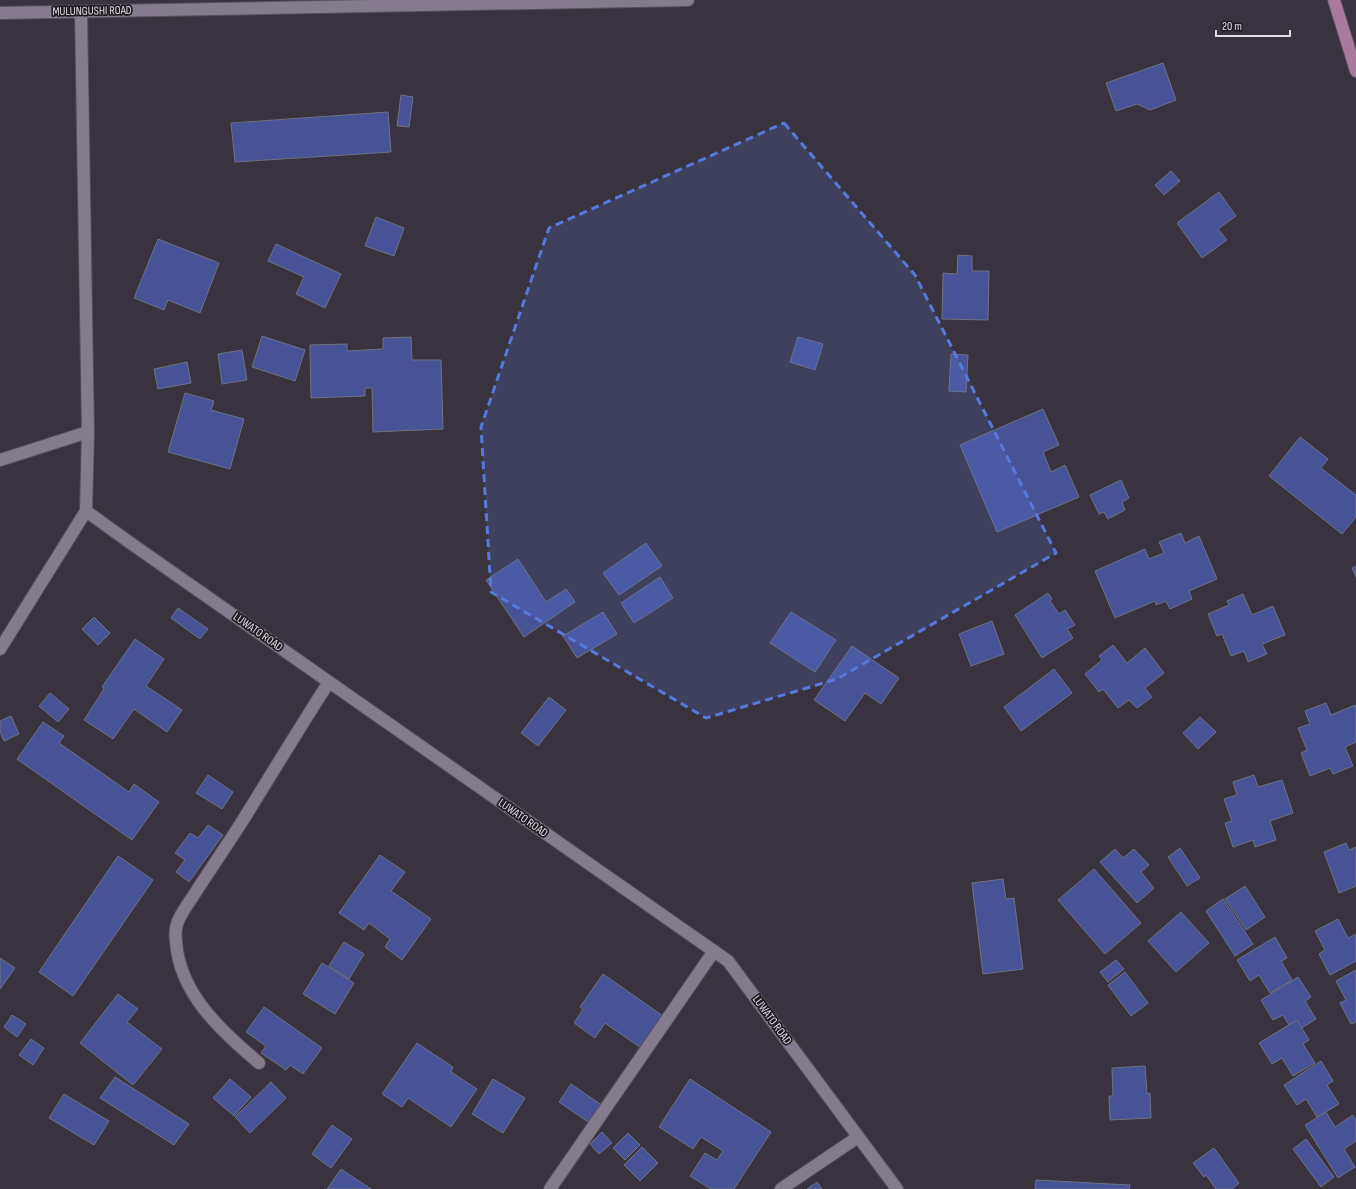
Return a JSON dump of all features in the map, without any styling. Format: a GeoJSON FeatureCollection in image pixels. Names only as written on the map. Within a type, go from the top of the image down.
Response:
{"type":"FeatureCollection","features":[{"type":"Feature","properties":{"kind":"main road"},"geometry":{"type":"LineString","coordinates":[[1334,0],[1356,71]]}},
{"type":"Feature","properties":{"kind":"street","name":"MULUNGUSHI ROAD"},"geometry":{"type":"LineString","coordinates":[[0,13],[81,12],[255,4],[688,0]]}},
{"type":"Feature","properties":{"kind":"street"},"geometry":{"type":"LineString","coordinates":[[0,649],[86,511],[88,432],[81,12]]}},
{"type":"Feature","properties":{"kind":"street"},"geometry":{"type":"LineString","coordinates":[[0,460],[88,432]]}},
{"type":"Feature","properties":{"kind":"street","name":"LUWATO ROAD"},"geometry":{"type":"LineString","coordinates":[[86,511],[728,960],[897,1189]]}},
{"type":"Feature","properties":{"kind":"street"},"geometry":{"type":"LineString","coordinates":[[259,1062],[242,1048],[214,1020],[186,984],[179,960],[176,941],[176,928],[179,918],[237,829],[329,682]]}},
{"type":"Feature","properties":{"kind":"street"},"geometry":{"type":"LineString","coordinates":[[550,1189],[714,951]]}},
{"type":"Feature","properties":{"kind":"street"},"geometry":{"type":"LineString","coordinates":[[781,1189],[858,1137]]}},
{"type":"Feature","properties":{"kind":"highlighted area"},"geometry":{"type":"Polygon","coordinates":[[[784,123],[915,275],[1056,553],[837,679],[706,718],[491,592],[481,427],[549,228],[784,123]]]}},
{"type":"Feature","properties":{"kind":"building"},"geometry":{"type":"Polygon","coordinates":[[[1163,63],[1176,100],[1150,110],[1137,104],[1116,111],[1106,83],[1163,63]]]}},
{"type":"Feature","properties":{"kind":"building"},"geometry":{"type":"Polygon","coordinates":[[[401,95],[413,97],[409,127],[397,126],[401,95]]]}},
{"type":"Feature","properties":{"kind":"building"},"geometry":{"type":"Polygon","coordinates":[[[388,112],[391,152],[235,162],[231,123],[388,112]]]}},
{"type":"Feature","properties":{"kind":"building"},"geometry":{"type":"Polygon","coordinates":[[[1171,171],[1180,181],[1164,195],[1155,185],[1171,171]]]}},
{"type":"Feature","properties":{"kind":"building"},"geometry":{"type":"Polygon","coordinates":[[[1219,192],[1236,216],[1218,229],[1227,240],[1202,258],[1177,223],[1219,192]]]}},
{"type":"Feature","properties":{"kind":"building"},"geometry":{"type":"Polygon","coordinates":[[[376,217],[404,228],[394,256],[365,246],[376,217]]]}},
{"type":"Feature","properties":{"kind":"building"},"geometry":{"type":"Polygon","coordinates":[[[158,239],[219,263],[200,313],[168,300],[164,310],[134,298],[158,239]]]}},
{"type":"Feature","properties":{"kind":"building"},"geometry":{"type":"Polygon","coordinates":[[[276,244],[341,274],[325,308],[296,294],[304,277],[268,261],[276,244]]]}},
{"type":"Feature","properties":{"kind":"building"},"geometry":{"type":"Polygon","coordinates":[[[958,255],[972,256],[972,271],[989,271],[988,320],[942,319],[943,273],[957,274],[958,255]]]}},
{"type":"Feature","properties":{"kind":"building"},"geometry":{"type":"Polygon","coordinates":[[[262,336],[305,350],[295,381],[252,367],[262,336]]]}},
{"type":"Feature","properties":{"kind":"building"},"geometry":{"type":"Polygon","coordinates":[[[411,337],[412,360],[441,360],[443,429],[373,432],[372,388],[365,388],[365,396],[311,398],[310,345],[347,344],[347,351],[383,349],[383,338],[411,337]]]}},
{"type":"Feature","properties":{"kind":"building"},"geometry":{"type":"Polygon","coordinates":[[[798,337],[823,344],[815,370],[790,362],[798,337]]]}},
{"type":"Feature","properties":{"kind":"building"},"geometry":{"type":"Polygon","coordinates":[[[242,350],[247,380],[222,384],[218,354],[242,350]]]}},
{"type":"Feature","properties":{"kind":"building"},"geometry":{"type":"Polygon","coordinates":[[[951,354],[968,355],[966,392],[949,391],[951,354]]]}},
{"type":"Feature","properties":{"kind":"building"},"geometry":{"type":"Polygon","coordinates":[[[187,362],[191,383],[158,389],[154,369],[187,362]]]}},
{"type":"Feature","properties":{"kind":"building"},"geometry":{"type":"Polygon","coordinates":[[[185,393],[214,401],[211,410],[244,419],[230,469],[168,452],[185,393]]]}},
{"type":"Feature","properties":{"kind":"building"},"geometry":{"type":"Polygon","coordinates":[[[1043,409],[1059,445],[1043,452],[1051,472],[1065,465],[1079,497],[997,532],[960,445],[1043,409]]]}},
{"type":"Feature","properties":{"kind":"building"},"geometry":{"type":"Polygon","coordinates":[[[1300,437],[1328,459],[1321,468],[1356,495],[1356,517],[1342,534],[1269,476],[1300,437]]]}},
{"type":"Feature","properties":{"kind":"building"},"geometry":{"type":"Polygon","coordinates":[[[1121,480],[1129,498],[1122,502],[1125,510],[1108,519],[1104,512],[1099,514],[1090,495],[1121,480]]]}},
{"type":"Feature","properties":{"kind":"building"},"geometry":{"type":"Polygon","coordinates":[[[1181,533],[1185,543],[1199,536],[1217,579],[1189,591],[1192,599],[1170,609],[1166,601],[1156,605],[1155,601],[1115,618],[1095,571],[1145,549],[1149,559],[1164,553],[1159,542],[1181,533]]]}},
{"type":"Feature","properties":{"kind":"building"},"geometry":{"type":"Polygon","coordinates":[[[646,543],[662,566],[619,595],[603,573],[646,543]]]}},
{"type":"Feature","properties":{"kind":"building"},"geometry":{"type":"Polygon","coordinates":[[[518,559],[546,602],[566,589],[575,602],[524,637],[486,580],[518,559]]]}},
{"type":"Feature","properties":{"kind":"building"},"geometry":{"type":"Polygon","coordinates":[[[1356,566],[1356,577],[1352,568],[1356,566]]]}},
{"type":"Feature","properties":{"kind":"building"},"geometry":{"type":"Polygon","coordinates":[[[660,577],[673,598],[634,623],[621,603],[660,577]]]}},
{"type":"Feature","properties":{"kind":"building"},"geometry":{"type":"Polygon","coordinates":[[[1048,593],[1052,599],[1050,601],[1059,614],[1065,610],[1075,625],[1067,629],[1073,638],[1042,658],[1015,615],[1048,593]]]}},
{"type":"Feature","properties":{"kind":"building"},"geometry":{"type":"Polygon","coordinates":[[[1243,594],[1252,615],[1273,606],[1285,635],[1262,644],[1267,654],[1248,662],[1244,651],[1231,656],[1222,634],[1217,636],[1208,614],[1229,605],[1227,601],[1243,594]]]}},
{"type":"Feature","properties":{"kind":"building"},"geometry":{"type":"Polygon","coordinates":[[[178,608],[208,629],[200,639],[171,618],[178,608]]]}},
{"type":"Feature","properties":{"kind":"building"},"geometry":{"type":"Polygon","coordinates":[[[603,612],[617,634],[577,658],[563,636],[603,612]]]}},
{"type":"Feature","properties":{"kind":"building"},"geometry":{"type":"Polygon","coordinates":[[[791,612],[836,640],[815,672],[770,643],[791,612]]]}},
{"type":"Feature","properties":{"kind":"building"},"geometry":{"type":"Polygon","coordinates":[[[94,617],[110,633],[98,645],[82,629],[94,617]]]}},
{"type":"Feature","properties":{"kind":"building"},"geometry":{"type":"Polygon","coordinates":[[[992,621],[1004,654],[971,666],[959,634],[992,621]]]}},
{"type":"Feature","properties":{"kind":"building"},"geometry":{"type":"Polygon","coordinates":[[[135,639],[164,659],[146,686],[182,710],[167,732],[134,709],[113,739],[84,720],[104,689],[102,687],[135,639]]]}},
{"type":"Feature","properties":{"kind":"building"},"geometry":{"type":"Polygon","coordinates":[[[1113,645],[1127,663],[1145,648],[1164,673],[1145,688],[1152,697],[1137,708],[1129,700],[1118,708],[1103,689],[1099,692],[1085,674],[1102,660],[1099,656],[1113,645]]]}},
{"type":"Feature","properties":{"kind":"building"},"geometry":{"type":"Polygon","coordinates":[[[852,646],[899,678],[881,704],[865,693],[845,721],[814,700],[852,646]]]}},
{"type":"Feature","properties":{"kind":"building"},"geometry":{"type":"Polygon","coordinates":[[[1054,669],[1072,693],[1021,731],[1004,707],[1054,669]]]}},
{"type":"Feature","properties":{"kind":"building"},"geometry":{"type":"Polygon","coordinates":[[[50,693],[69,709],[58,722],[39,706],[50,693]]]}},
{"type":"Feature","properties":{"kind":"building"},"geometry":{"type":"Polygon","coordinates":[[[549,697],[566,710],[538,746],[521,733],[549,697]]]}},
{"type":"Feature","properties":{"kind":"building"},"geometry":{"type":"Polygon","coordinates":[[[1326,703],[1331,715],[1355,705],[1356,742],[1345,747],[1353,766],[1333,774],[1330,768],[1310,776],[1301,753],[1307,750],[1298,728],[1310,724],[1305,711],[1326,703]]]}},
{"type":"Feature","properties":{"kind":"building"},"geometry":{"type":"Polygon","coordinates":[[[11,716],[19,734],[4,741],[0,732],[0,721],[11,716]]]}},
{"type":"Feature","properties":{"kind":"building"},"geometry":{"type":"Polygon","coordinates":[[[1200,717],[1216,732],[1198,749],[1183,733],[1200,717]]]}},
{"type":"Feature","properties":{"kind":"building"},"geometry":{"type":"Polygon","coordinates":[[[43,722],[64,736],[59,743],[129,792],[134,784],[159,802],[132,840],[17,759],[43,722]]]}},
{"type":"Feature","properties":{"kind":"building"},"geometry":{"type":"Polygon","coordinates":[[[208,775],[233,792],[222,809],[196,793],[208,775]]]}},
{"type":"Feature","properties":{"kind":"building"},"geometry":{"type":"Polygon","coordinates":[[[1254,775],[1258,787],[1282,780],[1293,813],[1270,821],[1276,840],[1255,847],[1253,840],[1233,847],[1225,823],[1232,821],[1224,799],[1237,795],[1233,782],[1254,775]]]}},
{"type":"Feature","properties":{"kind":"building"},"geometry":{"type":"Polygon","coordinates":[[[208,825],[223,835],[189,882],[176,872],[185,860],[175,853],[190,833],[198,838],[208,825]]]}},
{"type":"Feature","properties":{"kind":"building"},"geometry":{"type":"Polygon","coordinates":[[[1346,843],[1349,850],[1356,847],[1356,886],[1339,893],[1324,852],[1346,843]]]}},
{"type":"Feature","properties":{"kind":"building"},"geometry":{"type":"Polygon","coordinates":[[[1180,848],[1200,878],[1187,886],[1168,857],[1180,848]]]}},
{"type":"Feature","properties":{"kind":"building"},"geometry":{"type":"Polygon","coordinates":[[[1115,849],[1123,858],[1134,849],[1149,865],[1141,872],[1154,888],[1137,903],[1100,862],[1115,849]]]}},
{"type":"Feature","properties":{"kind":"building"},"geometry":{"type":"Polygon","coordinates":[[[380,855],[405,872],[391,891],[431,919],[402,960],[385,947],[390,939],[369,923],[364,930],[339,913],[380,855]]]}},
{"type":"Feature","properties":{"kind":"building"},"geometry":{"type":"Polygon","coordinates":[[[118,856],[153,880],[73,996],[39,972],[118,856]]]}},
{"type":"Feature","properties":{"kind":"building"},"geometry":{"type":"Polygon","coordinates":[[[1094,869],[1141,923],[1105,954],[1058,900],[1094,869]]]}},
{"type":"Feature","properties":{"kind":"building"},"geometry":{"type":"Polygon","coordinates":[[[1003,879],[1006,899],[1014,898],[1023,969],[983,974],[972,883],[1003,879]]]}},
{"type":"Feature","properties":{"kind":"building"},"geometry":{"type":"Polygon","coordinates":[[[1245,886],[1265,917],[1246,930],[1225,899],[1245,886]]]}},
{"type":"Feature","properties":{"kind":"building"},"geometry":{"type":"Polygon","coordinates":[[[1223,899],[1253,944],[1235,956],[1206,911],[1223,899]]]}},
{"type":"Feature","properties":{"kind":"building"},"geometry":{"type":"Polygon","coordinates":[[[1181,912],[1209,943],[1176,972],[1148,941],[1181,912]]]}},
{"type":"Feature","properties":{"kind":"building"},"geometry":{"type":"Polygon","coordinates":[[[1338,919],[1348,938],[1356,934],[1356,961],[1330,975],[1319,954],[1325,950],[1315,931],[1338,919]]]}},
{"type":"Feature","properties":{"kind":"building"},"geometry":{"type":"Polygon","coordinates":[[[1275,937],[1287,958],[1281,961],[1292,980],[1270,993],[1259,975],[1250,981],[1237,960],[1275,937]]]}},
{"type":"Feature","properties":{"kind":"building"},"geometry":{"type":"Polygon","coordinates":[[[344,942],[364,954],[349,979],[329,966],[344,942]]]}},
{"type":"Feature","properties":{"kind":"building"},"geometry":{"type":"Polygon","coordinates":[[[0,958],[15,968],[0,989],[0,958]]]}},
{"type":"Feature","properties":{"kind":"building"},"geometry":{"type":"Polygon","coordinates":[[[1116,960],[1124,969],[1108,982],[1100,972],[1116,960]]]}},
{"type":"Feature","properties":{"kind":"building"},"geometry":{"type":"Polygon","coordinates":[[[322,963],[354,983],[335,1014],[303,994],[322,963]]]}},
{"type":"Feature","properties":{"kind":"building"},"geometry":{"type":"Polygon","coordinates":[[[1356,970],[1356,1022],[1351,1024],[1340,1003],[1346,1000],[1336,981],[1356,970]]]}},
{"type":"Feature","properties":{"kind":"building"},"geometry":{"type":"Polygon","coordinates":[[[1125,972],[1148,1003],[1131,1016],[1108,985],[1125,972]]]}},
{"type":"Feature","properties":{"kind":"building"},"geometry":{"type":"Polygon","coordinates":[[[603,974],[663,1016],[641,1048],[605,1023],[595,1038],[574,1023],[583,1009],[580,1007],[603,974]]]}},
{"type":"Feature","properties":{"kind":"building"},"geometry":{"type":"Polygon","coordinates":[[[1298,977],[1311,997],[1305,1001],[1316,1019],[1294,1033],[1283,1015],[1273,1020],[1261,1000],[1298,977]]]}},
{"type":"Feature","properties":{"kind":"building"},"geometry":{"type":"Polygon","coordinates":[[[118,994],[138,1009],[127,1022],[162,1049],[133,1085],[80,1043],[118,994]]]}},
{"type":"Feature","properties":{"kind":"building"},"geometry":{"type":"Polygon","coordinates":[[[264,1007],[322,1048],[303,1074],[290,1065],[286,1070],[261,1053],[266,1046],[246,1032],[264,1007]]]}},
{"type":"Feature","properties":{"kind":"building"},"geometry":{"type":"Polygon","coordinates":[[[12,1015],[26,1024],[17,1037],[4,1027],[12,1015]]]}},
{"type":"Feature","properties":{"kind":"building"},"geometry":{"type":"Polygon","coordinates":[[[1297,1020],[1309,1040],[1303,1044],[1315,1063],[1293,1076],[1282,1058],[1272,1064],[1259,1043],[1297,1020]]]}},
{"type":"Feature","properties":{"kind":"building"},"geometry":{"type":"Polygon","coordinates":[[[31,1039],[44,1048],[33,1065],[19,1055],[31,1039]]]}},
{"type":"Feature","properties":{"kind":"building"},"geometry":{"type":"Polygon","coordinates":[[[417,1043],[453,1067],[451,1072],[477,1089],[451,1127],[408,1098],[402,1107],[382,1094],[417,1043]]]}},
{"type":"Feature","properties":{"kind":"building"},"geometry":{"type":"Polygon","coordinates":[[[1321,1061],[1333,1081],[1327,1085],[1339,1104],[1317,1117],[1306,1099],[1297,1105],[1284,1085],[1321,1061]]]}},
{"type":"Feature","properties":{"kind":"building"},"geometry":{"type":"Polygon","coordinates":[[[1145,1066],[1147,1094],[1150,1093],[1151,1118],[1110,1120],[1109,1096],[1113,1096],[1112,1068],[1145,1066]]]}},
{"type":"Feature","properties":{"kind":"building"},"geometry":{"type":"Polygon","coordinates":[[[115,1077],[189,1124],[174,1145],[100,1098],[115,1077]]]}},
{"type":"Feature","properties":{"kind":"building"},"geometry":{"type":"Polygon","coordinates":[[[230,1079],[251,1097],[234,1116],[213,1098],[230,1079]]]}},
{"type":"Feature","properties":{"kind":"building"},"geometry":{"type":"Polygon","coordinates":[[[493,1079],[525,1098],[503,1133],[472,1114],[493,1079]]]}},
{"type":"Feature","properties":{"kind":"building"},"geometry":{"type":"Polygon","coordinates":[[[690,1079],[771,1132],[734,1189],[711,1189],[690,1176],[705,1153],[717,1160],[723,1151],[701,1137],[693,1149],[659,1127],[690,1079]]]}},
{"type":"Feature","properties":{"kind":"building"},"geometry":{"type":"Polygon","coordinates":[[[271,1082],[286,1098],[250,1133],[235,1117],[271,1082]]]}},
{"type":"Feature","properties":{"kind":"building"},"geometry":{"type":"Polygon","coordinates":[[[571,1084],[603,1106],[591,1124],[559,1102],[571,1084]]]}},
{"type":"Feature","properties":{"kind":"building"},"geometry":{"type":"Polygon","coordinates":[[[64,1094],[109,1121],[94,1145],[49,1118],[64,1094]]]}},
{"type":"Feature","properties":{"kind":"building"},"geometry":{"type":"Polygon","coordinates":[[[1326,1112],[1335,1127],[1353,1115],[1356,1120],[1356,1141],[1344,1149],[1355,1167],[1338,1178],[1305,1125],[1326,1112]]]}},
{"type":"Feature","properties":{"kind":"building"},"geometry":{"type":"Polygon","coordinates":[[[332,1125],[352,1139],[331,1168],[312,1154],[332,1125]]]}},
{"type":"Feature","properties":{"kind":"building"},"geometry":{"type":"Polygon","coordinates":[[[602,1132],[612,1143],[599,1154],[590,1144],[602,1132]]]}},
{"type":"Feature","properties":{"kind":"building"},"geometry":{"type":"Polygon","coordinates":[[[628,1133],[640,1145],[625,1160],[613,1148],[628,1133]]]}},
{"type":"Feature","properties":{"kind":"building"},"geometry":{"type":"Polygon","coordinates":[[[1306,1139],[1334,1177],[1321,1187],[1293,1149],[1306,1139]]]}},
{"type":"Feature","properties":{"kind":"building"},"geometry":{"type":"Polygon","coordinates":[[[642,1147],[658,1163],[640,1181],[624,1165],[642,1147]]]}},
{"type":"Feature","properties":{"kind":"building"},"geometry":{"type":"Polygon","coordinates":[[[1214,1148],[1239,1183],[1232,1189],[1216,1189],[1206,1175],[1204,1177],[1193,1163],[1214,1148]]]}},
{"type":"Feature","properties":{"kind":"building"},"geometry":{"type":"Polygon","coordinates":[[[341,1169],[371,1189],[327,1189],[341,1169]]]}},
{"type":"Feature","properties":{"kind":"building"},"geometry":{"type":"Polygon","coordinates":[[[1036,1180],[1130,1185],[1129,1189],[1035,1189],[1036,1180]]]}},
{"type":"Feature","properties":{"kind":"building"},"geometry":{"type":"Polygon","coordinates":[[[817,1182],[822,1189],[807,1189],[817,1182]]]}}]}
